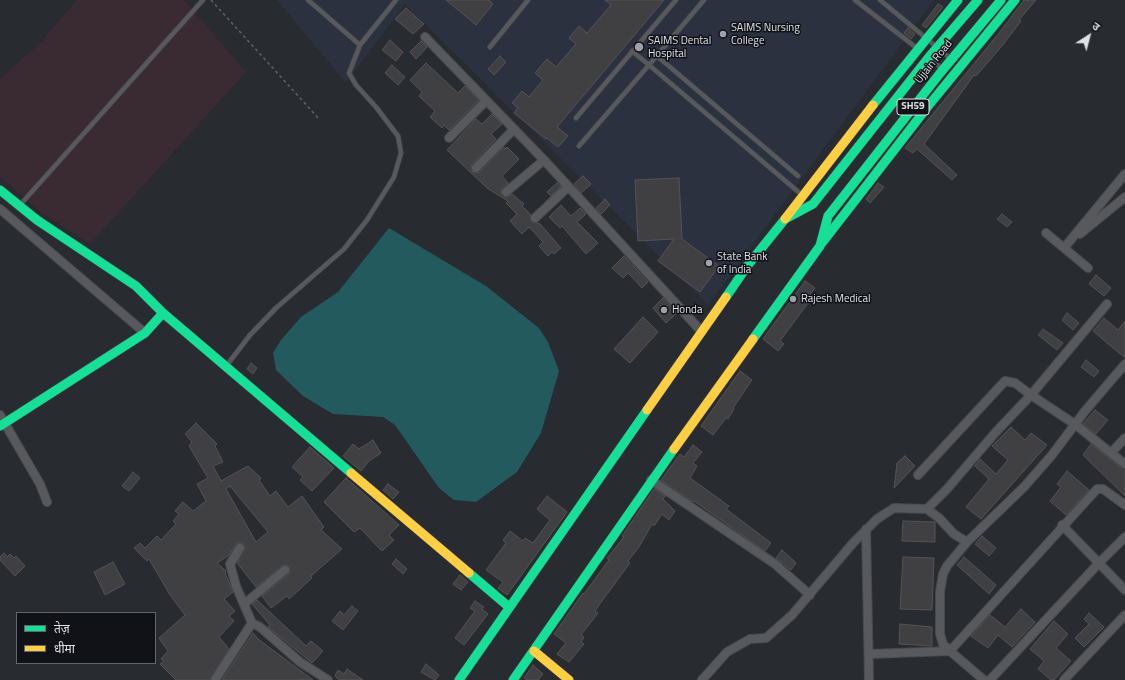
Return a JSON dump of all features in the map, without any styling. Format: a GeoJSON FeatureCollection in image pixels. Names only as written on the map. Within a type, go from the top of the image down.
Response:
{"type":"FeatureCollection","features":[{"type":"Feature","properties":{"kind":"main road"},"geometry":{"type":"LineString","coordinates":[[459,680],[748,265],[958,0]]}},
{"type":"Feature","properties":{"kind":"main road","name":"Ujjain Road"},"geometry":{"type":"LineString","coordinates":[[785,219],[813,204],[937,47],[978,0]]}},
{"type":"Feature","properties":{"kind":"main road","name":"Ujjain Road"},"geometry":{"type":"LineString","coordinates":[[820,246],[828,216],[943,69],[1001,0]]}},
{"type":"Feature","properties":{"kind":"main road"},"geometry":{"type":"LineString","coordinates":[[513,680],[651,480],[820,246],[929,104],[1015,0]]}},
{"type":"Feature","properties":{"kind":"main road"},"geometry":{"type":"LineString","coordinates":[[0,190],[18,206],[136,286],[163,313],[509,607]]}},
{"type":"Feature","properties":{"kind":"main road"},"geometry":{"type":"LineString","coordinates":[[2,421],[145,333],[163,313]]}},
{"type":"Feature","properties":{"kind":"main road"},"geometry":{"type":"LineString","coordinates":[[534,651],[569,680]]}},
{"type":"Feature","properties":{"kind":"street"},"geometry":{"type":"LineString","coordinates":[[425,37],[544,160],[701,331]]}},
{"type":"Feature","properties":{"kind":"street"},"geometry":{"type":"LineString","coordinates":[[449,138],[486,101]]}},
{"type":"Feature","properties":{"kind":"street"},"geometry":{"type":"LineString","coordinates":[[476,168],[514,129]]}},
{"type":"Feature","properties":{"kind":"street"},"geometry":{"type":"LineString","coordinates":[[506,192],[544,160]]}},
{"type":"Feature","properties":{"kind":"street"},"geometry":{"type":"LineString","coordinates":[[1064,248],[1125,174]]}},
{"type":"Feature","properties":{"kind":"street"},"geometry":{"type":"LineString","coordinates":[[535,218],[568,187]]}},
{"type":"Feature","properties":{"kind":"street"},"geometry":{"type":"LineString","coordinates":[[1064,248],[1125,197]]}},
{"type":"Feature","properties":{"kind":"street"},"geometry":{"type":"LineString","coordinates":[[0,209],[145,333]]}},
{"type":"Feature","properties":{"kind":"street"},"geometry":{"type":"LineString","coordinates":[[1046,234],[1088,268]]}},
{"type":"Feature","properties":{"kind":"street"},"geometry":{"type":"LineString","coordinates":[[927,509],[947,489],[995,433],[1031,395],[1107,304]]}},
{"type":"Feature","properties":{"kind":"street"},"geometry":{"type":"LineString","coordinates":[[984,680],[943,644],[940,634],[940,592],[943,574],[947,566],[967,542],[1024,487],[1076,425],[1084,411],[1125,364]]}},
{"type":"Feature","properties":{"kind":"street"},"geometry":{"type":"LineString","coordinates":[[918,475],[1005,381],[1015,383],[1076,425],[1125,464]]}},
{"type":"Feature","properties":{"kind":"street"},"geometry":{"type":"LineString","coordinates":[[2,421],[40,484],[47,502]]}},
{"type":"Feature","properties":{"kind":"street"},"geometry":{"type":"LineString","coordinates":[[1111,453],[1125,438]]}},
{"type":"Feature","properties":{"kind":"street"},"geometry":{"type":"LineString","coordinates":[[651,480],[775,564],[810,595]]}},
{"type":"Feature","properties":{"kind":"street"},"geometry":{"type":"LineString","coordinates":[[870,654],[950,651],[1097,489],[1103,489],[1125,505]]}},
{"type":"Feature","properties":{"kind":"street"},"geometry":{"type":"LineString","coordinates":[[702,680],[727,652],[750,639],[766,638],[792,615],[866,529],[876,519],[894,508],[927,509],[939,518],[954,534],[967,542]]}},
{"type":"Feature","properties":{"kind":"street"},"geometry":{"type":"LineString","coordinates":[[1062,526],[1125,590]]}},
{"type":"Feature","properties":{"kind":"street"},"geometry":{"type":"LineString","coordinates":[[866,529],[870,654],[869,680]]}},
{"type":"Feature","properties":{"kind":"street"},"geometry":{"type":"LineString","coordinates":[[990,680],[1125,537]]}},
{"type":"Feature","properties":{"kind":"street"},"geometry":{"type":"LineString","coordinates":[[240,548],[230,564],[252,623],[260,627],[300,662],[328,680]]}},
{"type":"Feature","properties":{"kind":"street"},"geometry":{"type":"LineString","coordinates":[[244,604],[285,570]]}},
{"type":"Feature","properties":{"kind":"street"},"geometry":{"type":"LineString","coordinates":[[1064,680],[1125,615]]}},
{"type":"Feature","properties":{"kind":"street"},"geometry":{"type":"LineString","coordinates":[[215,680],[252,623]]}},
{"type":"Feature","properties":{"kind":"lane"},"geometry":{"type":"LineString","coordinates":[[18,206],[202,0]]}},
{"type":"Feature","properties":{"kind":"lane"},"geometry":{"type":"LineString","coordinates":[[308,0],[360,45]]}},
{"type":"Feature","properties":{"kind":"lane"},"geometry":{"type":"LineString","coordinates":[[226,366],[250,335],[276,308],[344,249],[367,220],[394,177],[401,153],[398,136],[376,107],[356,85],[349,74],[360,45],[394,0]]}},
{"type":"Feature","properties":{"kind":"lane"},"geometry":{"type":"LineString","coordinates":[[490,47],[528,0]]}},
{"type":"Feature","properties":{"kind":"lane"},"geometry":{"type":"LineString","coordinates":[[576,118],[676,0]]}},
{"type":"Feature","properties":{"kind":"lane"},"geometry":{"type":"LineString","coordinates":[[579,146],[704,0]]}},
{"type":"Feature","properties":{"kind":"lane"},"geometry":{"type":"LineString","coordinates":[[855,0],[943,69]]}},
{"type":"Feature","properties":{"kind":"lane"},"geometry":{"type":"LineString","coordinates":[[880,0],[927,38],[951,60]]}},
{"type":"Feature","properties":{"kind":"lane"},"geometry":{"type":"LineString","coordinates":[[632,51],[802,196]]}},
{"type":"Feature","properties":{"kind":"lane"},"geometry":{"type":"LineString","coordinates":[[657,56],[798,176]]}},
{"type":"Feature","properties":{"kind":"path"},"geometry":{"type":"LineString","coordinates":[[211,0],[320,120]]}},
{"type":"Feature","properties":{"kind":"shaded area"},"geometry":{"type":"Polygon","coordinates":[[[77,0],[184,0],[246,72],[90,244],[42,213],[0,177],[0,79],[42,41],[77,0]]]}},
{"type":"Feature","properties":{"kind":"shaded area"},"geometry":{"type":"Polygon","coordinates":[[[277,0],[934,0],[708,305],[405,4],[346,83],[277,0]]]}},
{"type":"Feature","properties":{"kind":"water"},"geometry":{"type":"Polygon","coordinates":[[[389,228],[486,286],[539,328],[548,342],[559,371],[541,433],[517,472],[476,502],[454,500],[439,488],[395,425],[383,417],[333,414],[303,396],[276,370],[273,353],[281,340],[301,317],[338,292],[389,228]]]}},
{"type":"Feature","properties":{"kind":"building"},"geometry":{"type":"Polygon","coordinates":[[[446,0],[489,0],[493,4],[476,25],[446,0]]]}},
{"type":"Feature","properties":{"kind":"building"},"geometry":{"type":"Polygon","coordinates":[[[605,0],[664,0],[557,127],[568,136],[558,147],[514,113],[518,108],[512,103],[522,91],[529,97],[543,80],[535,73],[547,59],[556,67],[576,44],[569,38],[579,26],[587,33],[611,5],[605,0]]]}},
{"type":"Feature","properties":{"kind":"building"},"geometry":{"type":"Polygon","coordinates":[[[1024,0],[1036,0],[1019,20],[1021,21],[1002,46],[976,76],[974,75],[924,144],[957,175],[952,180],[917,149],[913,153],[905,148],[1024,0]]]}},
{"type":"Feature","properties":{"kind":"building"},"geometry":{"type":"Polygon","coordinates":[[[938,4],[943,7],[926,28],[922,25],[938,4]]]}},
{"type":"Feature","properties":{"kind":"building"},"geometry":{"type":"Polygon","coordinates":[[[406,8],[424,24],[413,34],[395,19],[406,8]]]}},
{"type":"Feature","properties":{"kind":"building"},"geometry":{"type":"Polygon","coordinates":[[[908,28],[915,34],[911,39],[904,33],[908,28]]]}},
{"type":"Feature","properties":{"kind":"building"},"geometry":{"type":"Polygon","coordinates":[[[390,40],[403,52],[396,61],[382,50],[390,40]]]}},
{"type":"Feature","properties":{"kind":"building"},"geometry":{"type":"Polygon","coordinates":[[[421,41],[427,47],[416,59],[410,52],[421,41]]]}},
{"type":"Feature","properties":{"kind":"building"},"geometry":{"type":"Polygon","coordinates":[[[500,56],[506,62],[494,75],[488,69],[500,56]]]}},
{"type":"Feature","properties":{"kind":"building"},"geometry":{"type":"Polygon","coordinates":[[[426,63],[458,93],[465,86],[479,100],[449,130],[444,125],[442,128],[430,117],[435,111],[419,96],[422,92],[410,80],[426,63]]]}},
{"type":"Feature","properties":{"kind":"building"},"geometry":{"type":"Polygon","coordinates":[[[392,65],[405,77],[398,85],[385,73],[392,65]]]}},
{"type":"Feature","properties":{"kind":"building"},"geometry":{"type":"Polygon","coordinates":[[[492,114],[502,124],[491,134],[496,139],[472,164],[471,170],[474,173],[480,172],[504,147],[505,149],[507,147],[519,159],[502,176],[508,183],[502,188],[501,193],[507,197],[512,194],[524,204],[522,206],[531,215],[531,221],[540,224],[561,248],[554,254],[552,252],[548,256],[539,246],[543,242],[529,227],[522,234],[510,221],[517,214],[506,203],[508,201],[487,188],[447,150],[476,119],[482,124],[492,114]]]}},
{"type":"Feature","properties":{"kind":"building"},"geometry":{"type":"Polygon","coordinates":[[[583,176],[591,184],[581,193],[574,184],[583,176]]]}},
{"type":"Feature","properties":{"kind":"building"},"geometry":{"type":"Polygon","coordinates":[[[679,178],[682,239],[719,266],[700,292],[658,261],[674,239],[638,241],[635,180],[679,178]]]}},
{"type":"Feature","properties":{"kind":"building"},"geometry":{"type":"Polygon","coordinates":[[[557,183],[561,186],[551,196],[547,192],[557,183]]]}},
{"type":"Feature","properties":{"kind":"building"},"geometry":{"type":"Polygon","coordinates":[[[878,183],[884,187],[870,203],[866,199],[878,183]]]}},
{"type":"Feature","properties":{"kind":"building"},"geometry":{"type":"Polygon","coordinates":[[[605,199],[610,205],[601,214],[596,208],[605,199]]]}},
{"type":"Feature","properties":{"kind":"building"},"geometry":{"type":"Polygon","coordinates":[[[561,205],[571,216],[580,208],[586,214],[577,222],[598,243],[586,254],[562,226],[560,228],[549,217],[561,205]]]}},
{"type":"Feature","properties":{"kind":"building"},"geometry":{"type":"Polygon","coordinates":[[[1002,214],[1012,222],[1007,227],[997,219],[1002,214]]]}},
{"type":"Feature","properties":{"kind":"building"},"geometry":{"type":"Polygon","coordinates":[[[624,256],[648,282],[642,288],[628,273],[623,278],[612,268],[624,256]]]}},
{"type":"Feature","properties":{"kind":"building"},"geometry":{"type":"Polygon","coordinates":[[[1096,275],[1111,288],[1104,296],[1089,284],[1096,275]]]}},
{"type":"Feature","properties":{"kind":"building"},"geometry":{"type":"Polygon","coordinates":[[[805,281],[815,288],[805,301],[808,303],[780,341],[784,344],[778,351],[763,339],[805,281]]]}},
{"type":"Feature","properties":{"kind":"building"},"geometry":{"type":"Polygon","coordinates":[[[663,298],[677,313],[666,323],[653,308],[663,298]]]}},
{"type":"Feature","properties":{"kind":"building"},"geometry":{"type":"Polygon","coordinates":[[[1067,313],[1079,323],[1073,330],[1062,320],[1067,313]]]}},
{"type":"Feature","properties":{"kind":"building"},"geometry":{"type":"Polygon","coordinates":[[[643,317],[658,332],[630,363],[614,349],[643,317]]]}},
{"type":"Feature","properties":{"kind":"building"},"geometry":{"type":"Polygon","coordinates":[[[1104,318],[1118,330],[1125,321],[1125,358],[1093,331],[1104,318]]]}},
{"type":"Feature","properties":{"kind":"building"},"geometry":{"type":"Polygon","coordinates":[[[1043,329],[1063,343],[1057,350],[1038,335],[1043,329]]]}},
{"type":"Feature","properties":{"kind":"building"},"geometry":{"type":"Polygon","coordinates":[[[1086,360],[1099,371],[1094,377],[1081,367],[1086,360]]]}},
{"type":"Feature","properties":{"kind":"building"},"geometry":{"type":"Polygon","coordinates":[[[251,363],[257,368],[253,374],[247,369],[251,363]]]}},
{"type":"Feature","properties":{"kind":"building"},"geometry":{"type":"Polygon","coordinates":[[[740,371],[752,380],[733,408],[734,409],[728,419],[726,418],[713,435],[701,426],[740,371]]]}},
{"type":"Feature","properties":{"kind":"building"},"geometry":{"type":"Polygon","coordinates":[[[1095,410],[1108,420],[1096,434],[1083,424],[1095,410]]]}},
{"type":"Feature","properties":{"kind":"building"},"geometry":{"type":"Polygon","coordinates":[[[196,423],[217,444],[215,446],[223,462],[213,466],[221,481],[248,466],[261,478],[259,480],[270,496],[276,491],[288,507],[302,496],[324,527],[321,530],[342,549],[311,576],[312,578],[289,599],[287,596],[271,608],[262,596],[289,574],[289,567],[287,565],[282,566],[256,587],[237,563],[245,548],[243,543],[237,543],[229,555],[217,563],[226,571],[225,573],[233,592],[224,599],[235,611],[229,616],[234,621],[219,637],[229,649],[210,680],[176,680],[160,664],[164,661],[161,659],[168,651],[159,638],[185,615],[170,595],[149,559],[147,561],[134,548],[140,543],[145,548],[157,536],[161,540],[176,524],[173,521],[179,514],[175,511],[183,502],[193,511],[206,501],[197,484],[208,478],[189,446],[192,442],[185,434],[196,423]],[[230,486],[226,489],[256,542],[268,532],[230,486]]]}},
{"type":"Feature","properties":{"kind":"building"},"geometry":{"type":"Polygon","coordinates":[[[1011,427],[1025,440],[1031,433],[1047,445],[981,519],[966,507],[989,479],[975,466],[980,459],[996,474],[1008,460],[992,446],[1011,427]]]}},
{"type":"Feature","properties":{"kind":"building"},"geometry":{"type":"Polygon","coordinates":[[[373,440],[381,453],[369,461],[361,471],[343,456],[353,444],[359,449],[373,440]]]}},
{"type":"Feature","properties":{"kind":"building"},"geometry":{"type":"Polygon","coordinates":[[[1091,444],[1125,471],[1125,496],[1083,455],[1091,444]]]}},
{"type":"Feature","properties":{"kind":"building"},"geometry":{"type":"Polygon","coordinates":[[[693,445],[702,452],[693,463],[697,466],[690,478],[729,506],[726,509],[771,543],[765,551],[694,501],[693,502],[661,480],[680,454],[684,457],[693,445]]]}},
{"type":"Feature","properties":{"kind":"building"},"geometry":{"type":"Polygon","coordinates":[[[310,447],[334,468],[312,491],[300,480],[303,477],[292,467],[310,447]]]}},
{"type":"Feature","properties":{"kind":"building"},"geometry":{"type":"Polygon","coordinates":[[[905,456],[915,466],[894,488],[897,463],[905,456]]]}},
{"type":"Feature","properties":{"kind":"building"},"geometry":{"type":"Polygon","coordinates":[[[1067,471],[1089,490],[1066,515],[1050,501],[1061,487],[1057,484],[1067,471]]]}},
{"type":"Feature","properties":{"kind":"building"},"geometry":{"type":"Polygon","coordinates":[[[133,472],[140,478],[129,491],[122,486],[133,472]]]}},
{"type":"Feature","properties":{"kind":"building"},"geometry":{"type":"Polygon","coordinates":[[[346,478],[399,525],[389,535],[394,540],[382,551],[360,528],[354,532],[324,502],[346,478]]]}},
{"type":"Feature","properties":{"kind":"building"},"geometry":{"type":"Polygon","coordinates":[[[388,484],[399,492],[393,499],[383,490],[388,484]]]}},
{"type":"Feature","properties":{"kind":"building"},"geometry":{"type":"Polygon","coordinates":[[[654,489],[665,496],[663,499],[675,511],[669,520],[662,514],[654,526],[652,524],[639,547],[628,561],[630,563],[595,611],[598,613],[581,635],[584,637],[581,642],[584,644],[569,662],[557,654],[566,643],[554,634],[609,560],[607,558],[624,537],[622,536],[654,489]]]}},
{"type":"Feature","properties":{"kind":"building"},"geometry":{"type":"Polygon","coordinates":[[[547,496],[567,512],[507,595],[498,588],[503,582],[486,570],[506,543],[503,540],[510,531],[523,541],[525,538],[533,543],[550,520],[537,509],[547,496]]]}},
{"type":"Feature","properties":{"kind":"building"},"geometry":{"type":"Polygon","coordinates":[[[903,521],[935,522],[935,542],[902,541],[903,521]]]}},
{"type":"Feature","properties":{"kind":"building"},"geometry":{"type":"Polygon","coordinates":[[[982,536],[996,548],[989,556],[975,544],[982,536]]]}},
{"type":"Feature","properties":{"kind":"building"},"geometry":{"type":"Polygon","coordinates":[[[782,550],[796,563],[791,570],[776,558],[782,550]]]}},
{"type":"Feature","properties":{"kind":"building"},"geometry":{"type":"Polygon","coordinates":[[[4,553],[7,557],[10,554],[14,558],[16,556],[25,566],[15,576],[0,560],[0,557],[4,553]]]}},
{"type":"Feature","properties":{"kind":"building"},"geometry":{"type":"Polygon","coordinates":[[[903,557],[934,558],[932,610],[900,609],[903,557]]]}},
{"type":"Feature","properties":{"kind":"building"},"geometry":{"type":"Polygon","coordinates":[[[964,557],[996,585],[989,594],[957,565],[964,557]]]}},
{"type":"Feature","properties":{"kind":"building"},"geometry":{"type":"Polygon","coordinates":[[[396,559],[407,569],[403,574],[392,564],[396,559]]]}},
{"type":"Feature","properties":{"kind":"building"},"geometry":{"type":"Polygon","coordinates":[[[113,562],[125,584],[105,595],[94,572],[113,562]]]}},
{"type":"Feature","properties":{"kind":"building"},"geometry":{"type":"Polygon","coordinates":[[[460,575],[468,582],[461,590],[453,584],[460,575]]]}},
{"type":"Feature","properties":{"kind":"building"},"geometry":{"type":"Polygon","coordinates":[[[257,600],[306,646],[311,641],[323,651],[312,663],[268,627],[270,625],[252,604],[257,600]]]}},
{"type":"Feature","properties":{"kind":"building"},"geometry":{"type":"Polygon","coordinates":[[[475,601],[484,607],[482,609],[488,614],[464,645],[455,638],[475,611],[470,608],[475,601]]]}},
{"type":"Feature","properties":{"kind":"building"},"geometry":{"type":"Polygon","coordinates":[[[352,606],[358,611],[343,630],[332,621],[340,611],[344,615],[352,606]]]}},
{"type":"Feature","properties":{"kind":"building"},"geometry":{"type":"Polygon","coordinates":[[[1021,609],[1035,622],[1012,647],[998,635],[988,648],[971,636],[990,615],[1005,627],[1021,609]]]}},
{"type":"Feature","properties":{"kind":"building"},"geometry":{"type":"Polygon","coordinates":[[[1089,613],[1104,627],[1084,647],[1075,638],[1089,624],[1084,619],[1089,613]]]}},
{"type":"Feature","properties":{"kind":"building"},"geometry":{"type":"Polygon","coordinates":[[[1054,621],[1068,634],[1056,648],[1071,661],[1054,680],[1051,680],[1038,669],[1044,661],[1030,649],[1054,621]]]}},
{"type":"Feature","properties":{"kind":"building"},"geometry":{"type":"Polygon","coordinates":[[[900,624],[932,627],[932,646],[899,644],[900,624]]]}},
{"type":"Feature","properties":{"kind":"building"},"geometry":{"type":"Polygon","coordinates":[[[253,633],[258,639],[313,680],[222,680],[253,633]]]}},
{"type":"Feature","properties":{"kind":"building"},"geometry":{"type":"Polygon","coordinates":[[[426,664],[439,675],[435,680],[421,672],[426,664]]]}},
{"type":"Feature","properties":{"kind":"building"},"geometry":{"type":"Polygon","coordinates":[[[533,665],[543,674],[538,680],[527,680],[524,678],[533,665]]]}},
{"type":"Feature","properties":{"kind":"building"},"geometry":{"type":"Polygon","coordinates":[[[347,669],[363,680],[339,680],[335,676],[338,670],[344,674],[347,669]]]}},
{"type":"Feature","properties":{"kind":"traffic: fast"},"geometry":{"type":"LineString","coordinates":[[873,105],[958,0]]}},
{"type":"Feature","properties":{"kind":"traffic: fast"},"geometry":{"type":"LineString","coordinates":[[726,297],[748,265],[785,219],[813,204],[929,57],[978,0]]}},
{"type":"Feature","properties":{"kind":"traffic: fast"},"geometry":{"type":"LineString","coordinates":[[753,339],[820,246],[828,216],[941,72],[1001,0]]}},
{"type":"Feature","properties":{"kind":"traffic: fast"},"geometry":{"type":"LineString","coordinates":[[822,243],[929,105],[1015,0]]}},
{"type":"Feature","properties":{"kind":"traffic: fast"},"geometry":{"type":"LineString","coordinates":[[0,190],[37,220],[136,286],[163,313],[351,473]]}},
{"type":"Feature","properties":{"kind":"traffic: fast"},"geometry":{"type":"LineString","coordinates":[[0,426],[145,333],[163,313]]}},
{"type":"Feature","properties":{"kind":"traffic: fast"},"geometry":{"type":"LineString","coordinates":[[459,680],[647,410]]}},
{"type":"Feature","properties":{"kind":"traffic: fast"},"geometry":{"type":"LineString","coordinates":[[513,680],[674,449]]}},
{"type":"Feature","properties":{"kind":"traffic: fast"},"geometry":{"type":"LineString","coordinates":[[469,573],[509,607]]}},
{"type":"Feature","properties":{"kind":"traffic: slow"},"geometry":{"type":"LineString","coordinates":[[785,219],[873,105]]}},
{"type":"Feature","properties":{"kind":"traffic: slow"},"geometry":{"type":"LineString","coordinates":[[647,410],[726,297]]}},
{"type":"Feature","properties":{"kind":"traffic: slow"},"geometry":{"type":"LineString","coordinates":[[674,449],[753,339]]}},
{"type":"Feature","properties":{"kind":"traffic: slow"},"geometry":{"type":"LineString","coordinates":[[351,473],[469,573]]}},
{"type":"Feature","properties":{"kind":"traffic: slow"},"geometry":{"type":"LineString","coordinates":[[534,651],[569,680]]}},
{"type":"Feature","properties":{"kind":"place","name":"SAIMS Nursing College"},"geometry":{"type":"Point","coordinates":[723,34]}},
{"type":"Feature","properties":{"kind":"place","name":"SAIMS Dental Hospital"},"geometry":{"type":"Point","coordinates":[639,47]}},
{"type":"Feature","properties":{"kind":"place","name":"State Bank of India"},"geometry":{"type":"Point","coordinates":[709,263]}},
{"type":"Feature","properties":{"kind":"place","name":"Rajesh Medical"},"geometry":{"type":"Point","coordinates":[793,299]}},
{"type":"Feature","properties":{"kind":"place","name":"Honda"},"geometry":{"type":"Point","coordinates":[664,310]}}]}
